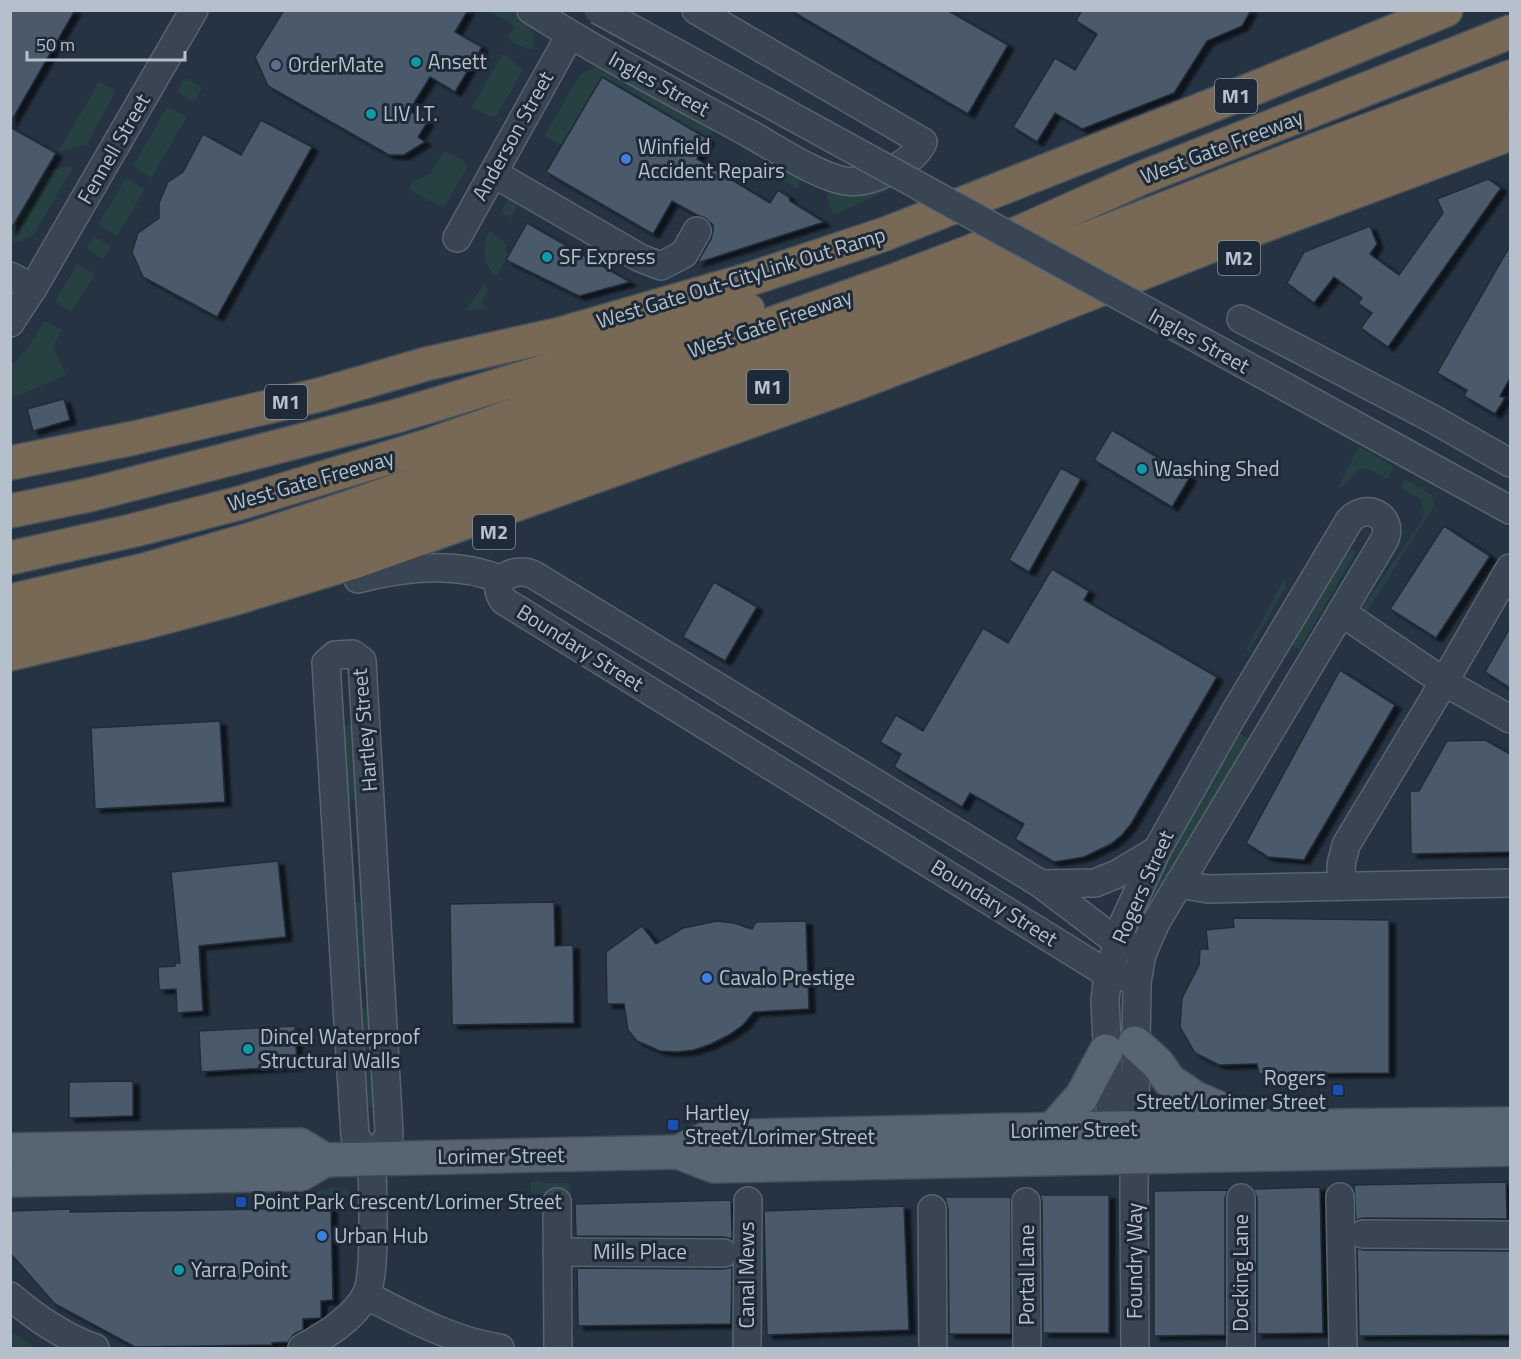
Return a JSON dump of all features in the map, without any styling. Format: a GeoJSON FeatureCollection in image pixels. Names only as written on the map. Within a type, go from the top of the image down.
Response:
{"type":"FeatureCollection","features":[{"type":"Feature","properties":{"kind":"highway","name":"West Gate Out-CityLink Out Ramp"},"geometry":{"type":"LineString","coordinates":[[10,463],[134,438],[319,394],[426,364],[560,334],[747,280],[885,234],[1229,99],[1446,10]]}},
{"type":"Feature","properties":{"kind":"highway","name":"West Gate Freeway"},"geometry":{"type":"LineString","coordinates":[[10,558],[135,530],[240,503],[427,446],[898,279],[1009,237],[1144,177],[1510,32]]}},
{"type":"Feature","properties":{"kind":"highway"},"geometry":{"type":"LineString","coordinates":[[10,601],[144,570],[378,497],[827,339],[1510,77]]}},
{"type":"Feature","properties":{"kind":"highway","name":"M1"},"geometry":{"type":"LineString","coordinates":[[10,628],[102,607],[228,573],[436,505],[877,348],[1510,104]]}},
{"type":"Feature","properties":{"kind":"highway"},"geometry":{"type":"LineString","coordinates":[[10,654],[139,624],[236,598],[357,561],[939,353],[1241,234],[1510,134]]}},
{"type":"Feature","properties":{"kind":"highway","name":"M2"},"geometry":{"type":"LineString","coordinates":[[10,674],[125,648],[224,622],[358,579],[799,426],[1510,156]]}},
{"type":"Feature","properties":{"kind":"highway"},"geometry":{"type":"LineString","coordinates":[[10,511],[89,495],[408,413],[770,303],[896,258],[1000,217],[1144,177]]}},
{"type":"Feature","properties":{"kind":"highway"},"geometry":{"type":"LineString","coordinates":[[10,484],[315,411],[430,379],[560,334]]}},
{"type":"Feature","properties":{"kind":"main road"},"geometry":{"type":"LineString","coordinates":[[1051,1131],[1121,1047],[1158,1064],[1169,1080],[1195,1098],[1223,1110],[1237,1127]]}},
{"type":"Feature","properties":{"kind":"main road","name":"Lorimer Street"},"geometry":{"type":"LineString","coordinates":[[678,1152],[710,1137],[1051,1131],[1126,1149],[1237,1127],[1510,1124]]}},
{"type":"Feature","properties":{"kind":"main road"},"geometry":{"type":"LineString","coordinates":[[10,1150],[300,1145],[325,1160]]}},
{"type":"Feature","properties":{"kind":"main road","name":"Lorimer Street"},"geometry":{"type":"LineString","coordinates":[[10,1180],[302,1174],[325,1160],[678,1152],[714,1166],[1126,1149],[1510,1149]]}},
{"type":"Feature","properties":{"kind":"street","name":"Fennell Street"},"geometry":{"type":"LineString","coordinates":[[10,323],[22,282],[194,10]]}},
{"type":"Feature","properties":{"kind":"street","name":"Ingles Street"},"geometry":{"type":"LineString","coordinates":[[531,10],[781,151],[834,178],[858,182],[876,176],[907,160],[921,147],[923,142],[696,10]]}},
{"type":"Feature","properties":{"kind":"street","name":"Ingles Street"},"geometry":{"type":"LineString","coordinates":[[598,10],[1510,510]]}},
{"type":"Feature","properties":{"kind":"street","name":"Anderson Street"},"geometry":{"type":"LineString","coordinates":[[457,238],[570,34]]}},
{"type":"Feature","properties":{"kind":"street"},"geometry":{"type":"LineString","coordinates":[[493,173],[640,258],[661,266],[684,254],[697,231]]}},
{"type":"Feature","properties":{"kind":"street","name":"Ingles Street"},"geometry":{"type":"LineString","coordinates":[[1242,319],[1431,418],[1510,463]]}},
{"type":"Feature","properties":{"kind":"street","name":"Rogers Street"},"geometry":{"type":"LineString","coordinates":[[1121,1047],[1144,950],[1156,922],[1387,535],[1388,528],[1384,521],[1372,512],[1358,513],[1349,521],[1157,850],[1116,941],[1108,974],[1105,1000],[1121,1047],[1126,1149]]}},
{"type":"Feature","properties":{"kind":"street"},"geometry":{"type":"LineString","coordinates":[[358,579],[431,567],[471,569],[502,580]]}},
{"type":"Feature","properties":{"kind":"street"},"geometry":{"type":"LineString","coordinates":[[1342,886],[1341,865],[1346,845],[1510,568]]}},
{"type":"Feature","properties":{"kind":"street","name":"Boundary Street"},"geometry":{"type":"LineString","coordinates":[[1137,979],[1108,974],[504,602],[498,588],[502,580],[516,572],[534,575],[1041,884],[1116,941],[1144,950]]}},
{"type":"Feature","properties":{"kind":"street"},"geometry":{"type":"LineString","coordinates":[[1341,612],[1444,682],[1510,720]]}},
{"type":"Feature","properties":{"kind":"street","name":"Hartley Street"},"geometry":{"type":"LineString","coordinates":[[353,654],[362,661],[389,1136],[372,1160],[355,1136],[337,845],[326,663],[335,655],[353,654]]}},
{"type":"Feature","properties":{"kind":"street"},"geometry":{"type":"LineString","coordinates":[[1259,672],[1292,693]]}},
{"type":"Feature","properties":{"kind":"street"},"geometry":{"type":"LineString","coordinates":[[337,845],[373,842]]}},
{"type":"Feature","properties":{"kind":"street"},"geometry":{"type":"LineString","coordinates":[[1041,884],[1095,883],[1117,874],[1157,850]]}},
{"type":"Feature","properties":{"kind":"street"},"geometry":{"type":"LineString","coordinates":[[1179,884],[1208,889],[1510,883]]}},
{"type":"Feature","properties":{"kind":"street"},"geometry":{"type":"LineString","coordinates":[[346,990],[382,988]]}},
{"type":"Feature","properties":{"kind":"street","name":"Foundry Way"},"geometry":{"type":"LineString","coordinates":[[1126,1149],[1135,1348]]}},
{"type":"Feature","properties":{"kind":"street"},"geometry":{"type":"LineString","coordinates":[[302,1348],[329,1332],[366,1295],[371,1280],[372,1160]]}},
{"type":"Feature","properties":{"kind":"street"},"geometry":{"type":"LineString","coordinates":[[1340,1197],[1343,1348]]}},
{"type":"Feature","properties":{"kind":"street","name":"Docking Lane"},"geometry":{"type":"LineString","coordinates":[[1241,1198],[1241,1348]]}},
{"type":"Feature","properties":{"kind":"street","name":"Canal Mews"},"geometry":{"type":"LineString","coordinates":[[747,1348],[748,1201]]}},
{"type":"Feature","properties":{"kind":"street"},"geometry":{"type":"LineString","coordinates":[[557,1202],[558,1348]]}},
{"type":"Feature","properties":{"kind":"street","name":"Portal Lane"},"geometry":{"type":"LineString","coordinates":[[1026,1202],[1028,1348]]}},
{"type":"Feature","properties":{"kind":"street"},"geometry":{"type":"LineString","coordinates":[[932,1209],[933,1348]]}},
{"type":"Feature","properties":{"kind":"street"},"geometry":{"type":"LineString","coordinates":[[1363,1234],[1510,1235]]}},
{"type":"Feature","properties":{"kind":"street","name":"Mills Place"},"geometry":{"type":"LineString","coordinates":[[557,1252],[724,1253]]}},
{"type":"Feature","properties":{"kind":"street"},"geometry":{"type":"LineString","coordinates":[[366,1295],[431,1327],[473,1343],[500,1348]]}},
{"type":"Feature","properties":{"kind":"street"},"geometry":{"type":"LineString","coordinates":[[10,1296],[56,1330],[79,1343],[95,1348]]}},
{"type":"Feature","properties":{"kind":"green space"},"geometry":{"type":"Polygon","coordinates":[[[489,11],[509,11],[522,15],[530,26],[534,47],[529,50],[512,42],[508,38],[515,26],[489,11]]]}},
{"type":"Feature","properties":{"kind":"green space"},"geometry":{"type":"Polygon","coordinates":[[[502,55],[523,70],[494,117],[472,107],[502,55]]]}},
{"type":"Feature","properties":{"kind":"green space"},"geometry":{"type":"Polygon","coordinates":[[[600,65],[715,130],[708,139],[602,78],[562,145],[544,136],[580,75],[600,65]]]}},
{"type":"Feature","properties":{"kind":"green space"},"geometry":{"type":"Polygon","coordinates":[[[184,78],[203,87],[194,102],[177,92],[184,78]]]}},
{"type":"Feature","properties":{"kind":"green space"},"geometry":{"type":"Polygon","coordinates":[[[99,82],[114,89],[115,92],[87,144],[58,152],[99,82]]]}},
{"type":"Feature","properties":{"kind":"green space"},"geometry":{"type":"Polygon","coordinates":[[[167,107],[187,117],[151,178],[133,166],[167,107]]]}},
{"type":"Feature","properties":{"kind":"green space"},"geometry":{"type":"Polygon","coordinates":[[[443,152],[465,162],[467,168],[445,206],[441,207],[408,189],[414,181],[431,173],[443,152]]]}},
{"type":"Feature","properties":{"kind":"green space"},"geometry":{"type":"Polygon","coordinates":[[[780,163],[802,178],[797,189],[768,172],[780,163]]]}},
{"type":"Feature","properties":{"kind":"green space"},"geometry":{"type":"Polygon","coordinates":[[[70,166],[72,169],[34,234],[22,241],[11,242],[10,220],[16,222],[45,172],[70,166]]]}},
{"type":"Feature","properties":{"kind":"green space"},"geometry":{"type":"Polygon","coordinates":[[[128,179],[145,189],[117,236],[102,227],[100,222],[124,181],[128,179]]]}},
{"type":"Feature","properties":{"kind":"green space"},"geometry":{"type":"Polygon","coordinates":[[[885,188],[889,190],[833,215],[827,196],[829,191],[855,194],[885,188]]]}},
{"type":"Feature","properties":{"kind":"green space"},"geometry":{"type":"Polygon","coordinates":[[[511,195],[522,198],[511,218],[503,214],[502,209],[511,195]]]}},
{"type":"Feature","properties":{"kind":"green space"},"geometry":{"type":"Polygon","coordinates":[[[490,231],[507,245],[504,251],[509,254],[498,274],[495,275],[487,265],[484,253],[485,241],[490,231]]]}},
{"type":"Feature","properties":{"kind":"green space"},"geometry":{"type":"Polygon","coordinates":[[[94,237],[111,246],[103,259],[86,247],[94,237]]]}},
{"type":"Feature","properties":{"kind":"green space"},"geometry":{"type":"Polygon","coordinates":[[[77,264],[95,274],[71,312],[55,302],[77,264]]]}},
{"type":"Feature","properties":{"kind":"green space"},"geometry":{"type":"Polygon","coordinates":[[[484,284],[488,289],[481,303],[489,309],[466,310],[484,284]]]}},
{"type":"Feature","properties":{"kind":"green space"},"geometry":{"type":"Polygon","coordinates":[[[45,321],[62,330],[53,346],[66,375],[11,399],[11,366],[25,351],[45,321]]]}},
{"type":"Feature","properties":{"kind":"green space"},"geometry":{"type":"Polygon","coordinates":[[[1359,446],[1394,467],[1387,479],[1375,472],[1361,469],[1345,485],[1337,489],[1359,446]]]}},
{"type":"Feature","properties":{"kind":"green space"},"geometry":{"type":"Polygon","coordinates":[[[1405,479],[1432,495],[1435,504],[1364,616],[1364,606],[1422,520],[1424,513],[1421,500],[1401,488],[1405,479]]]}},
{"type":"Feature","properties":{"kind":"green space"},"geometry":{"type":"Polygon","coordinates":[[[1346,546],[1356,552],[1299,650],[1288,644],[1346,546]]]}},
{"type":"Feature","properties":{"kind":"green space"},"geometry":{"type":"Polygon","coordinates":[[[1285,578],[1285,588],[1249,651],[1246,649],[1285,578]]]}},
{"type":"Feature","properties":{"kind":"green space"},"geometry":{"type":"Polygon","coordinates":[[[352,725],[356,800],[347,800],[342,726],[352,725]]]}},
{"type":"Feature","properties":{"kind":"green space"},"geometry":{"type":"Polygon","coordinates":[[[1239,733],[1249,739],[1144,919],[1135,914],[1239,733]]]}},
{"type":"Feature","properties":{"kind":"green space"},"geometry":{"type":"Polygon","coordinates":[[[364,902],[368,967],[358,968],[354,903],[364,902]]]}},
{"type":"Feature","properties":{"kind":"green space"},"geometry":{"type":"Polygon","coordinates":[[[370,1007],[376,1107],[366,1107],[360,1008],[370,1007]]]}},
{"type":"Feature","properties":{"kind":"green space"},"geometry":{"type":"Polygon","coordinates":[[[530,1182],[569,1183],[571,1193],[531,1194],[530,1182]]]}},
{"type":"Feature","properties":{"kind":"green space"},"geometry":{"type":"Polygon","coordinates":[[[330,1188],[346,1190],[355,1196],[308,1197],[309,1194],[330,1188]]]}},
{"type":"Feature","properties":{"kind":"green space"},"geometry":{"type":"Polygon","coordinates":[[[10,1331],[35,1348],[11,1348],[10,1331]]]}},
{"type":"Feature","properties":{"kind":"building"},"geometry":{"type":"Polygon","coordinates":[[[10,10],[75,10],[10,123],[10,10]]]}},
{"type":"Feature","properties":{"kind":"building"},"geometry":{"type":"Polygon","coordinates":[[[284,10],[468,10],[455,32],[482,47],[455,92],[430,77],[409,111],[428,121],[418,137],[425,142],[404,155],[389,155],[268,86],[255,57],[284,10]]]}},
{"type":"Feature","properties":{"kind":"building"},"geometry":{"type":"Polygon","coordinates":[[[790,10],[947,10],[1008,45],[968,114],[790,10]]]}},
{"type":"Feature","properties":{"kind":"building"},"geometry":{"type":"Polygon","coordinates":[[[1082,10],[1251,10],[1242,26],[1207,41],[1174,93],[1082,129],[1055,113],[1037,142],[1013,127],[1055,58],[1075,70],[1097,34],[1076,21],[1082,10]]]}},
{"type":"Feature","properties":{"kind":"building","name":"Winfield Accident Repairs"},"geometry":{"type":"Polygon","coordinates":[[[602,77],[708,139],[697,159],[770,203],[778,190],[789,197],[790,201],[824,222],[697,263],[713,231],[713,225],[705,218],[672,201],[653,234],[546,172],[602,77]]]}},
{"type":"Feature","properties":{"kind":"building"},"geometry":{"type":"Polygon","coordinates":[[[261,120],[312,147],[217,317],[143,277],[132,252],[138,233],[159,218],[159,203],[168,182],[183,172],[203,134],[241,155],[261,120]]]}},
{"type":"Feature","properties":{"kind":"building"},"geometry":{"type":"Polygon","coordinates":[[[10,127],[56,153],[10,231],[10,127]]]}},
{"type":"Feature","properties":{"kind":"building"},"geometry":{"type":"Polygon","coordinates":[[[1488,179],[1501,188],[1388,347],[1361,328],[1372,313],[1358,303],[1362,298],[1334,277],[1314,303],[1287,283],[1304,252],[1370,226],[1377,244],[1370,254],[1399,275],[1443,213],[1437,199],[1488,179]]]}},
{"type":"Feature","properties":{"kind":"building","name":"SF Express"},"geometry":{"type":"Polygon","coordinates":[[[527,223],[630,282],[579,296],[506,260],[527,223]]]}},
{"type":"Feature","properties":{"kind":"building"},"geometry":{"type":"Polygon","coordinates":[[[1510,246],[1510,378],[1500,396],[1505,398],[1495,414],[1464,396],[1467,390],[1437,373],[1510,246]]]}},
{"type":"Feature","properties":{"kind":"building"},"geometry":{"type":"Polygon","coordinates":[[[64,399],[70,420],[33,431],[27,409],[64,399]]]}},
{"type":"Feature","properties":{"kind":"building","name":"Washing Shed"},"geometry":{"type":"Polygon","coordinates":[[[1112,430],[1190,477],[1172,507],[1094,460],[1112,430]]]}},
{"type":"Feature","properties":{"kind":"building"},"geometry":{"type":"Polygon","coordinates":[[[1061,468],[1081,479],[1029,572],[1009,560],[1061,468]]]}},
{"type":"Feature","properties":{"kind":"building"},"geometry":{"type":"Polygon","coordinates":[[[1444,526],[1490,556],[1436,638],[1390,609],[1444,526]]]}},
{"type":"Feature","properties":{"kind":"building"},"geometry":{"type":"Polygon","coordinates":[[[1052,569],[1089,591],[1084,600],[1217,677],[1131,824],[1122,835],[1111,844],[1084,857],[1054,862],[1015,839],[1024,824],[970,793],[962,807],[894,767],[901,754],[880,742],[896,715],[923,731],[983,628],[1008,643],[1052,569]]]}},
{"type":"Feature","properties":{"kind":"building"},"geometry":{"type":"Polygon","coordinates":[[[714,582],[757,607],[725,661],[683,637],[714,582]]]}},
{"type":"Feature","properties":{"kind":"building"},"geometry":{"type":"Polygon","coordinates":[[[1510,628],[1510,688],[1485,672],[1510,628]]]}},
{"type":"Feature","properties":{"kind":"building"},"geometry":{"type":"Polygon","coordinates":[[[1340,670],[1395,705],[1304,860],[1268,857],[1246,843],[1340,670]]]}},
{"type":"Feature","properties":{"kind":"building"},"geometry":{"type":"Polygon","coordinates":[[[220,721],[225,802],[95,809],[91,728],[220,721]]]}},
{"type":"Feature","properties":{"kind":"building"},"geometry":{"type":"Polygon","coordinates":[[[1485,740],[1510,754],[1510,852],[1411,854],[1410,791],[1419,791],[1447,741],[1485,740]]]}},
{"type":"Feature","properties":{"kind":"building"},"geometry":{"type":"Polygon","coordinates":[[[278,861],[286,937],[199,946],[203,1011],[177,1013],[176,989],[159,990],[158,967],[175,966],[175,963],[180,963],[171,872],[278,861]]]}},
{"type":"Feature","properties":{"kind":"building"},"geometry":{"type":"Polygon","coordinates":[[[554,902],[555,946],[573,945],[574,1023],[452,1025],[450,904],[554,902]]]}},
{"type":"Feature","properties":{"kind":"building"},"geometry":{"type":"Polygon","coordinates":[[[1233,918],[1389,920],[1389,1073],[1259,1074],[1257,1064],[1219,1065],[1195,1053],[1180,1027],[1182,998],[1199,965],[1200,949],[1208,949],[1206,930],[1234,927],[1233,918]]]}},
{"type":"Feature","properties":{"kind":"building","name":"Cavalo Prestige"},"geometry":{"type":"Polygon","coordinates":[[[717,921],[734,923],[752,929],[756,922],[806,921],[809,1009],[754,1012],[743,1025],[729,1035],[694,1050],[660,1051],[637,1041],[628,1030],[624,1004],[607,1004],[606,952],[642,926],[656,944],[683,928],[717,921]]]}},
{"type":"Feature","properties":{"kind":"building","name":"Dincel Waterproof Structural Walls"},"geometry":{"type":"Polygon","coordinates":[[[295,1026],[297,1066],[201,1072],[199,1031],[295,1026]]]}},
{"type":"Feature","properties":{"kind":"building"},"geometry":{"type":"Polygon","coordinates":[[[133,1081],[133,1116],[69,1118],[69,1082],[133,1081]]]}},
{"type":"Feature","properties":{"kind":"building"},"geometry":{"type":"Polygon","coordinates":[[[1506,1182],[1507,1219],[1363,1218],[1356,1220],[1354,1185],[1506,1182]]]}},
{"type":"Feature","properties":{"kind":"building"},"geometry":{"type":"Polygon","coordinates":[[[1320,1187],[1323,1333],[1257,1334],[1257,1198],[1253,1189],[1320,1187]]]}},
{"type":"Feature","properties":{"kind":"building"},"geometry":{"type":"Polygon","coordinates":[[[1228,1190],[1225,1198],[1225,1335],[1154,1336],[1154,1191],[1228,1190]]]}},
{"type":"Feature","properties":{"kind":"building"},"geometry":{"type":"Polygon","coordinates":[[[1040,1195],[1109,1195],[1109,1333],[1043,1333],[1042,1202],[1040,1195]]]}},
{"type":"Feature","properties":{"kind":"building"},"geometry":{"type":"Polygon","coordinates":[[[945,1197],[1011,1197],[1011,1334],[949,1334],[948,1209],[945,1197]]]}},
{"type":"Feature","properties":{"kind":"building"},"geometry":{"type":"Polygon","coordinates":[[[731,1200],[732,1239],[724,1237],[576,1236],[575,1204],[731,1200]]]}},
{"type":"Feature","properties":{"kind":"building"},"geometry":{"type":"Polygon","coordinates":[[[904,1206],[909,1330],[767,1335],[764,1211],[904,1206]]]}},
{"type":"Feature","properties":{"kind":"building","name":"Yarra Point"},"geometry":{"type":"Polygon","coordinates":[[[331,1208],[333,1300],[321,1301],[321,1318],[303,1319],[303,1330],[294,1334],[288,1342],[272,1343],[272,1345],[135,1347],[55,1304],[10,1253],[10,1211],[331,1208]]]}},
{"type":"Feature","properties":{"kind":"building"},"geometry":{"type":"Polygon","coordinates":[[[1357,1248],[1363,1250],[1510,1251],[1510,1335],[1359,1336],[1357,1248]]]}},
{"type":"Feature","properties":{"kind":"building"},"geometry":{"type":"Polygon","coordinates":[[[732,1267],[731,1324],[578,1326],[577,1268],[724,1269],[732,1267]]]}},
{"type":"Feature","properties":{"kind":"place","name":"Ansett"},"geometry":{"type":"Point","coordinates":[416,62]}},
{"type":"Feature","properties":{"kind":"place","name":"OrderMate"},"geometry":{"type":"Point","coordinates":[276,65]}},
{"type":"Feature","properties":{"kind":"place","name":"LIV I.T."},"geometry":{"type":"Point","coordinates":[371,114]}},
{"type":"Feature","properties":{"kind":"place","name":"Winfield Accident Repairs"},"geometry":{"type":"Point","coordinates":[626,159]}},
{"type":"Feature","properties":{"kind":"place","name":"SF Express"},"geometry":{"type":"Point","coordinates":[547,257]}},
{"type":"Feature","properties":{"kind":"place","name":"Washing Shed"},"geometry":{"type":"Point","coordinates":[1142,469]}},
{"type":"Feature","properties":{"kind":"place","name":"Cavalo Prestige"},"geometry":{"type":"Point","coordinates":[707,978]}},
{"type":"Feature","properties":{"kind":"place","name":"Dincel Waterproof Structural Walls"},"geometry":{"type":"Point","coordinates":[248,1049]}},
{"type":"Feature","properties":{"kind":"place","name":"Rogers Street/Lorimer Street"},"geometry":{"type":"Point","coordinates":[1338,1090]}},
{"type":"Feature","properties":{"kind":"place","name":"Hartley Street/Lorimer Street"},"geometry":{"type":"Point","coordinates":[673,1125]}},
{"type":"Feature","properties":{"kind":"place","name":"Point Park Crescent/Lorimer Street"},"geometry":{"type":"Point","coordinates":[241,1202]}},
{"type":"Feature","properties":{"kind":"place","name":"Urban Hub"},"geometry":{"type":"Point","coordinates":[322,1236]}},
{"type":"Feature","properties":{"kind":"place","name":"Yarra Point"},"geometry":{"type":"Point","coordinates":[179,1270]}}]}
